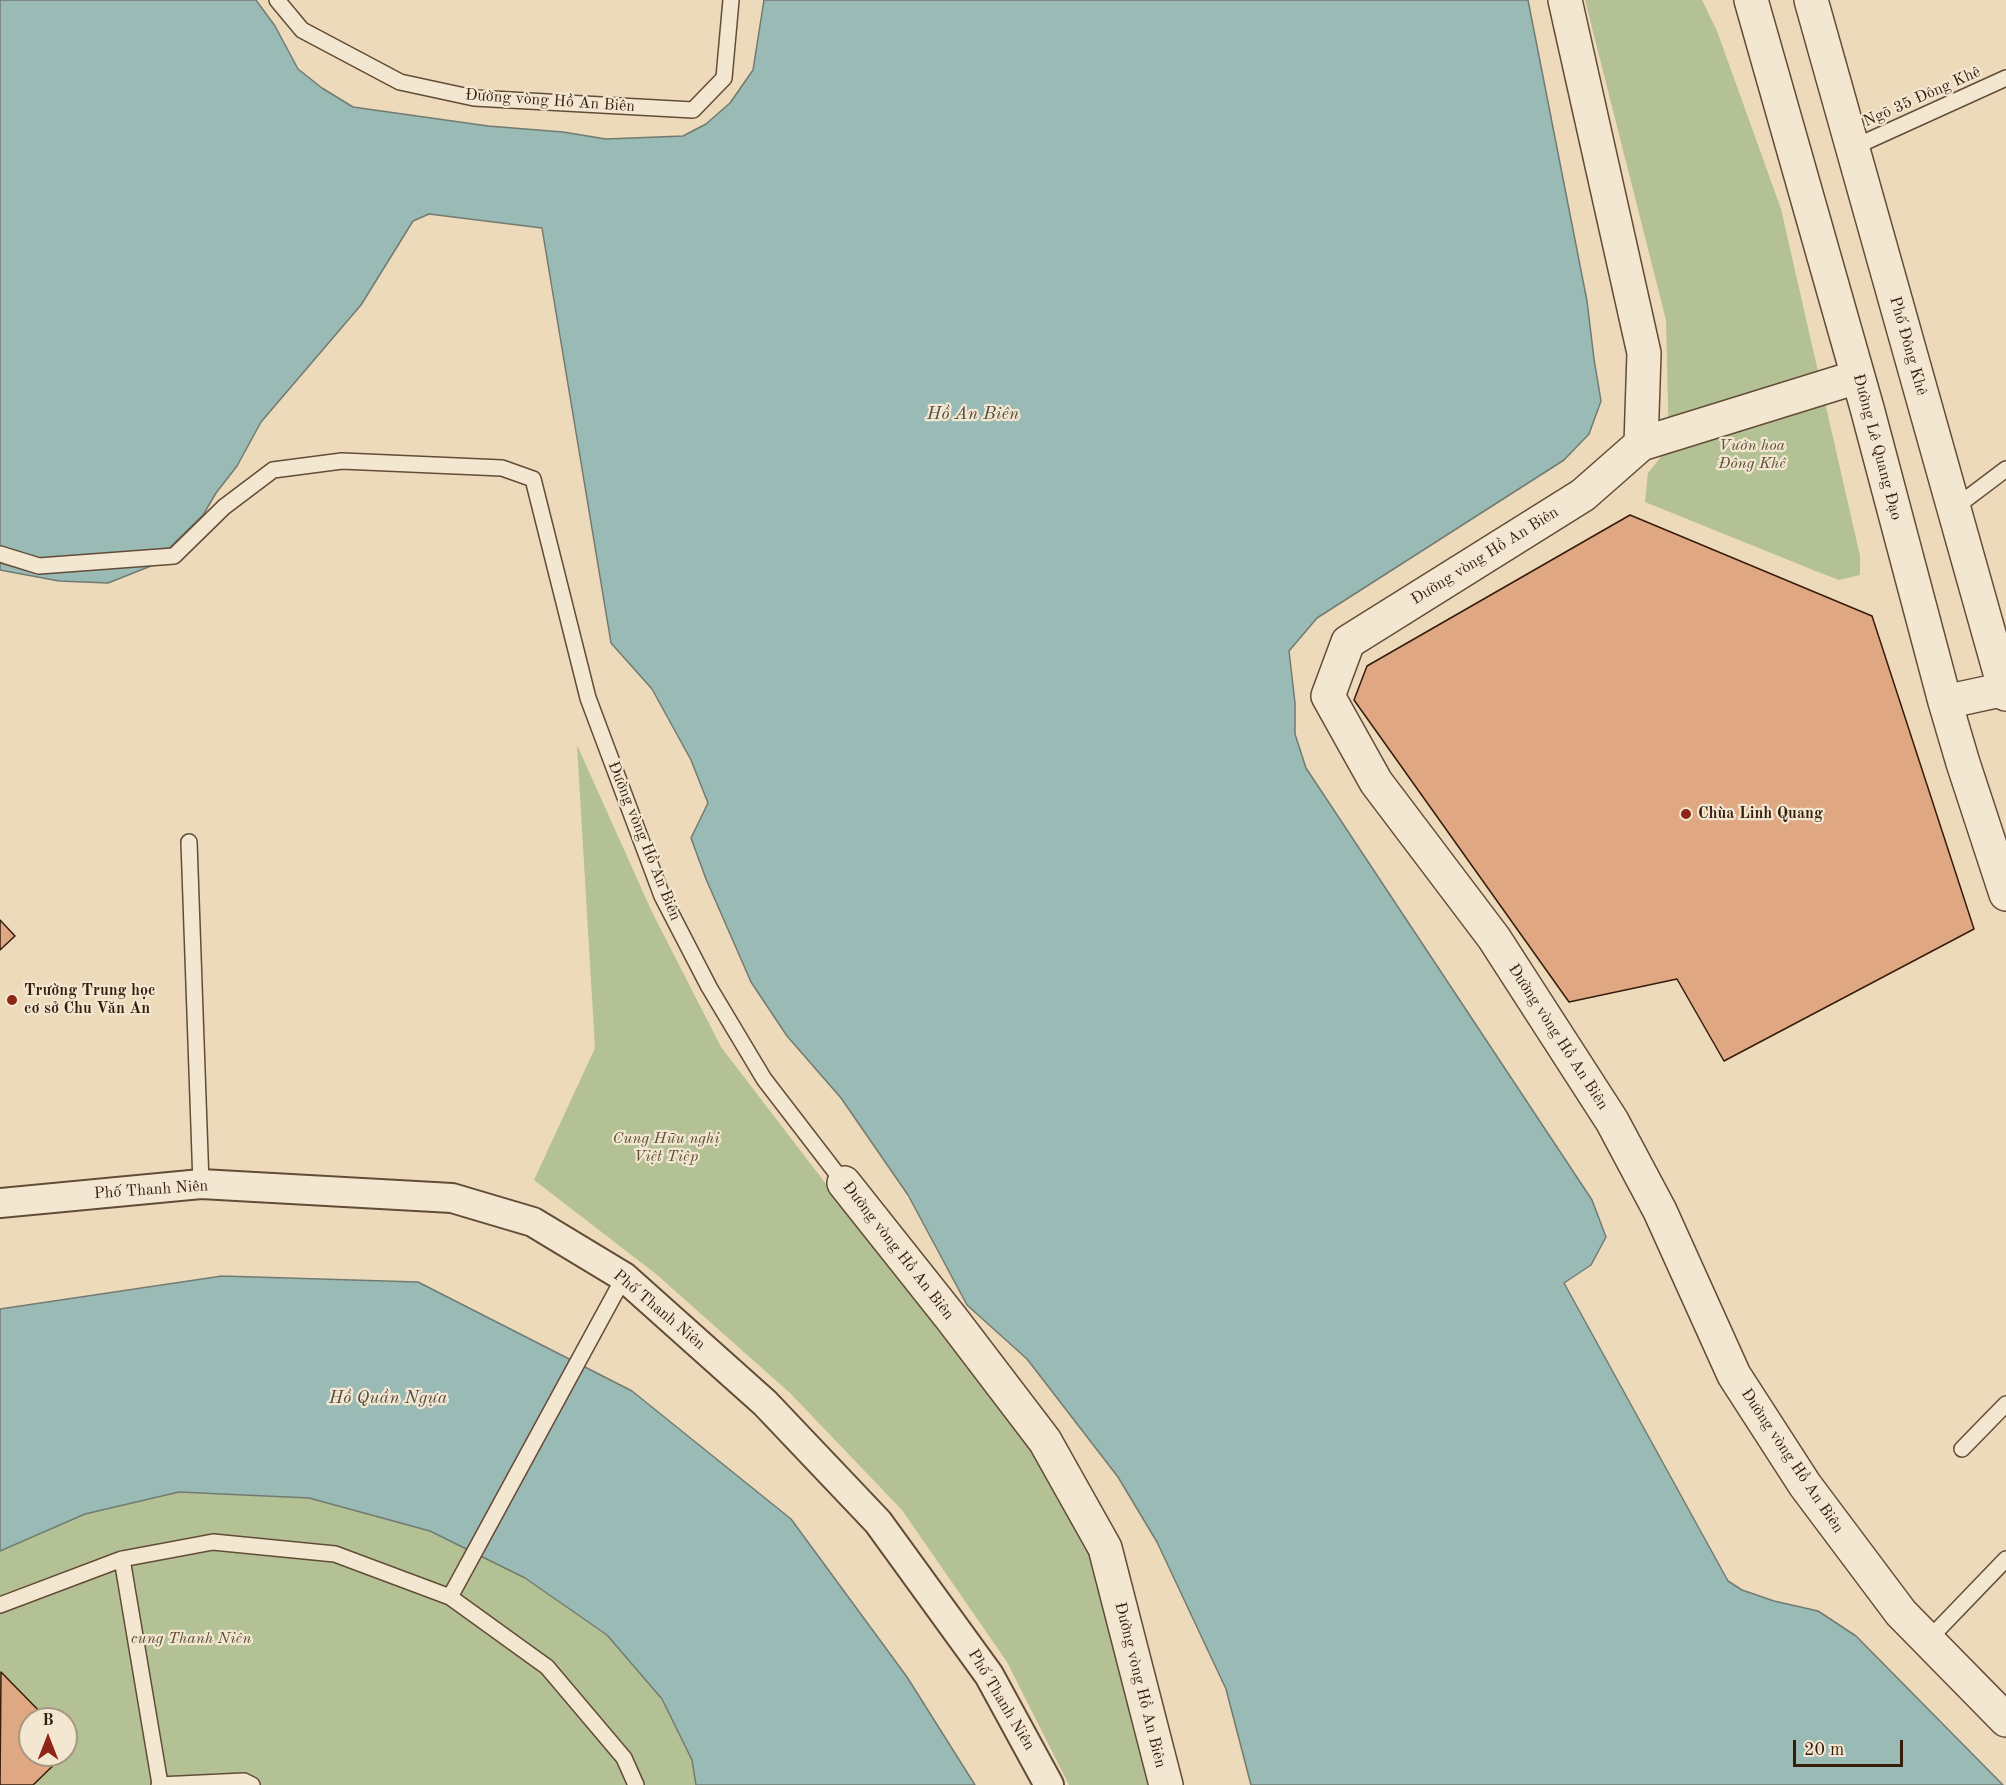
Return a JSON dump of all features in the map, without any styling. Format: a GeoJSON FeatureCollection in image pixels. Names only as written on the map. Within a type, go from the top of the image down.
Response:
{"type":"FeatureCollection","features":[{"type":"Feature","properties":{"kind":"street"},"geometry":{"type":"LineString","coordinates":[[1565,0],[1644,353],[1641,444]]}},
{"type":"Feature","properties":{"kind":"street","name":"Đường Lê Quang Đạo"},"geometry":{"type":"LineString","coordinates":[[1750,0],[1857,377],[1945,702],[2006,894]]}},
{"type":"Feature","properties":{"kind":"street","name":"Phố Đông Khê"},"geometry":{"type":"LineString","coordinates":[[1811,0],[2006,691]]}},
{"type":"Feature","properties":{"kind":"street","name":"Đường vòng Hồ An Biên"},"geometry":{"type":"LineString","coordinates":[[1857,377],[1641,444],[1583,495],[1348,642],[1328,696],[1376,782],[1494,938],[1612,1121],[1660,1210],[1734,1375],[1805,1485],[1901,1613],[2006,1720]]}},
{"type":"Feature","properties":{"kind":"street"},"geometry":{"type":"LineString","coordinates":[[1945,702],[2006,691]]}},
{"type":"Feature","properties":{"kind":"street","name":"Đường vòng Hồ An Biên"},"geometry":{"type":"LineString","coordinates":[[844,1183],[952,1318],[1045,1441],[1105,1548],[1166,1785]]}},
{"type":"Feature","properties":{"kind":"street","name":"Phố Thanh Niên"},"geometry":{"type":"LineString","coordinates":[[0,1203],[201,1184],[452,1198],[533,1222],[624,1277],[765,1403],[878,1522],[989,1675],[1049,1785]]}},
{"type":"Feature","properties":{"kind":"lane","name":"Đường vòng Hồ An Biên"},"geometry":{"type":"LineString","coordinates":[[278,0],[302,30],[400,82],[474,98],[693,110],[724,78],[731,0]]}},
{"type":"Feature","properties":{"kind":"lane","name":"Ngõ 35 Đông Khê"},"geometry":{"type":"LineString","coordinates":[[1852,148],[2006,78]]}},
{"type":"Feature","properties":{"kind":"lane","name":"Đường vòng Hồ An Biên"},"geometry":{"type":"LineString","coordinates":[[0,554],[39,566],[174,556],[224,507],[273,470],[342,461],[502,468],[533,479],[588,698],[662,896],[709,987],[764,1079],[844,1183]]}},
{"type":"Feature","properties":{"kind":"lane"},"geometry":{"type":"LineString","coordinates":[[1953,509],[2006,469]]}},
{"type":"Feature","properties":{"kind":"lane"},"geometry":{"type":"LineString","coordinates":[[189,842],[201,1184]]}},
{"type":"Feature","properties":{"kind":"lane"},"geometry":{"type":"LineString","coordinates":[[450,1597],[624,1277]]}},
{"type":"Feature","properties":{"kind":"lane"},"geometry":{"type":"LineString","coordinates":[[1962,1449],[2006,1404]]}},
{"type":"Feature","properties":{"kind":"lane"},"geometry":{"type":"LineString","coordinates":[[0,1605],[122,1559],[213,1542],[335,1554],[450,1597],[548,1667],[624,1758],[636,1785]]}},
{"type":"Feature","properties":{"kind":"lane"},"geometry":{"type":"LineString","coordinates":[[122,1559],[160,1785],[244,1781],[252,1785]]}},
{"type":"Feature","properties":{"kind":"lane"},"geometry":{"type":"LineString","coordinates":[[1928,1640],[2006,1559]]}},
{"type":"Feature","properties":{"kind":"green space","name":"Vườn hoa Đông Khê"},"geometry":{"type":"Polygon","coordinates":[[[1585,0],[1702,0],[1717,31],[1781,209],[1860,556],[1860,575],[1839,580],[1645,502],[1648,473],[1669,447],[1666,320],[1585,0]]]}},
{"type":"Feature","properties":{"kind":"green space","name":"Cung Hữu nghị Việt Tiệp"},"geometry":{"type":"Polygon","coordinates":[[[577,745],[652,912],[721,1047],[1105,1548],[1158,1785],[1069,1785],[1007,1662],[902,1510],[790,1393],[656,1274],[534,1180],[595,1048],[577,745]]]}},
{"type":"Feature","properties":{"kind":"green space","name":"cung Thanh Niên"},"geometry":{"type":"Polygon","coordinates":[[[179,1492],[309,1498],[430,1531],[525,1578],[607,1635],[662,1699],[692,1760],[696,1785],[0,1785],[0,1551],[85,1514],[179,1492]]]}},
{"type":"Feature","properties":{"kind":"water","name":"Hồ An Biên"},"geometry":{"type":"Polygon","coordinates":[[[0,0],[256,0],[275,26],[298,69],[322,88],[353,107],[488,126],[563,132],[606,139],[683,136],[706,124],[730,103],[753,70],[764,0],[1528,0],[1587,301],[1601,401],[1589,434],[1564,460],[1317,618],[1289,651],[1295,703],[1295,734],[1306,768],[1592,1200],[1606,1237],[1591,1265],[1564,1283],[1728,1581],[1742,1590],[1774,1601],[1818,1611],[1856,1636],[2003,1785],[1251,1785],[1226,1689],[1157,1542],[1118,1477],[1027,1359],[967,1305],[908,1195],[841,1098],[787,1036],[751,982],[706,879],[691,838],[708,803],[691,760],[652,689],[611,643],[542,228],[429,214],[413,221],[361,305],[261,422],[237,466],[216,493],[203,515],[151,566],[108,583],[59,581],[0,570],[0,0]]]}},
{"type":"Feature","properties":{"kind":"water","name":"Hồ Quần Ngựa"},"geometry":{"type":"Polygon","coordinates":[[[222,1276],[418,1282],[632,1391],[791,1519],[907,1677],[975,1785],[696,1785],[692,1760],[662,1699],[607,1635],[525,1578],[430,1531],[309,1498],[179,1492],[85,1514],[0,1551],[0,1309],[222,1276]]]}},
{"type":"Feature","properties":{"kind":"building","name":"Chùa Linh Quang"},"geometry":{"type":"Polygon","coordinates":[[[1630,515],[1872,616],[1974,929],[1724,1061],[1677,979],[1569,1002],[1354,700],[1367,666],[1630,515]]]}},
{"type":"Feature","properties":{"kind":"building"},"geometry":{"type":"Polygon","coordinates":[[[0,920],[15,936],[0,950],[0,920]]]}},
{"type":"Feature","properties":{"kind":"building"},"geometry":{"type":"Polygon","coordinates":[[[1,1672],[35,1707],[18,1707],[18,1767],[52,1767],[33,1785],[0,1785],[1,1672]]]}},
{"type":"Feature","properties":{"kind":"place","name":"Chùa Linh Quang"},"geometry":{"type":"Point","coordinates":[1686,814]}},
{"type":"Feature","properties":{"kind":"place","name":"Trường Trung học cơ sở Chu Văn An"},"geometry":{"type":"Point","coordinates":[12,1000]}}]}
